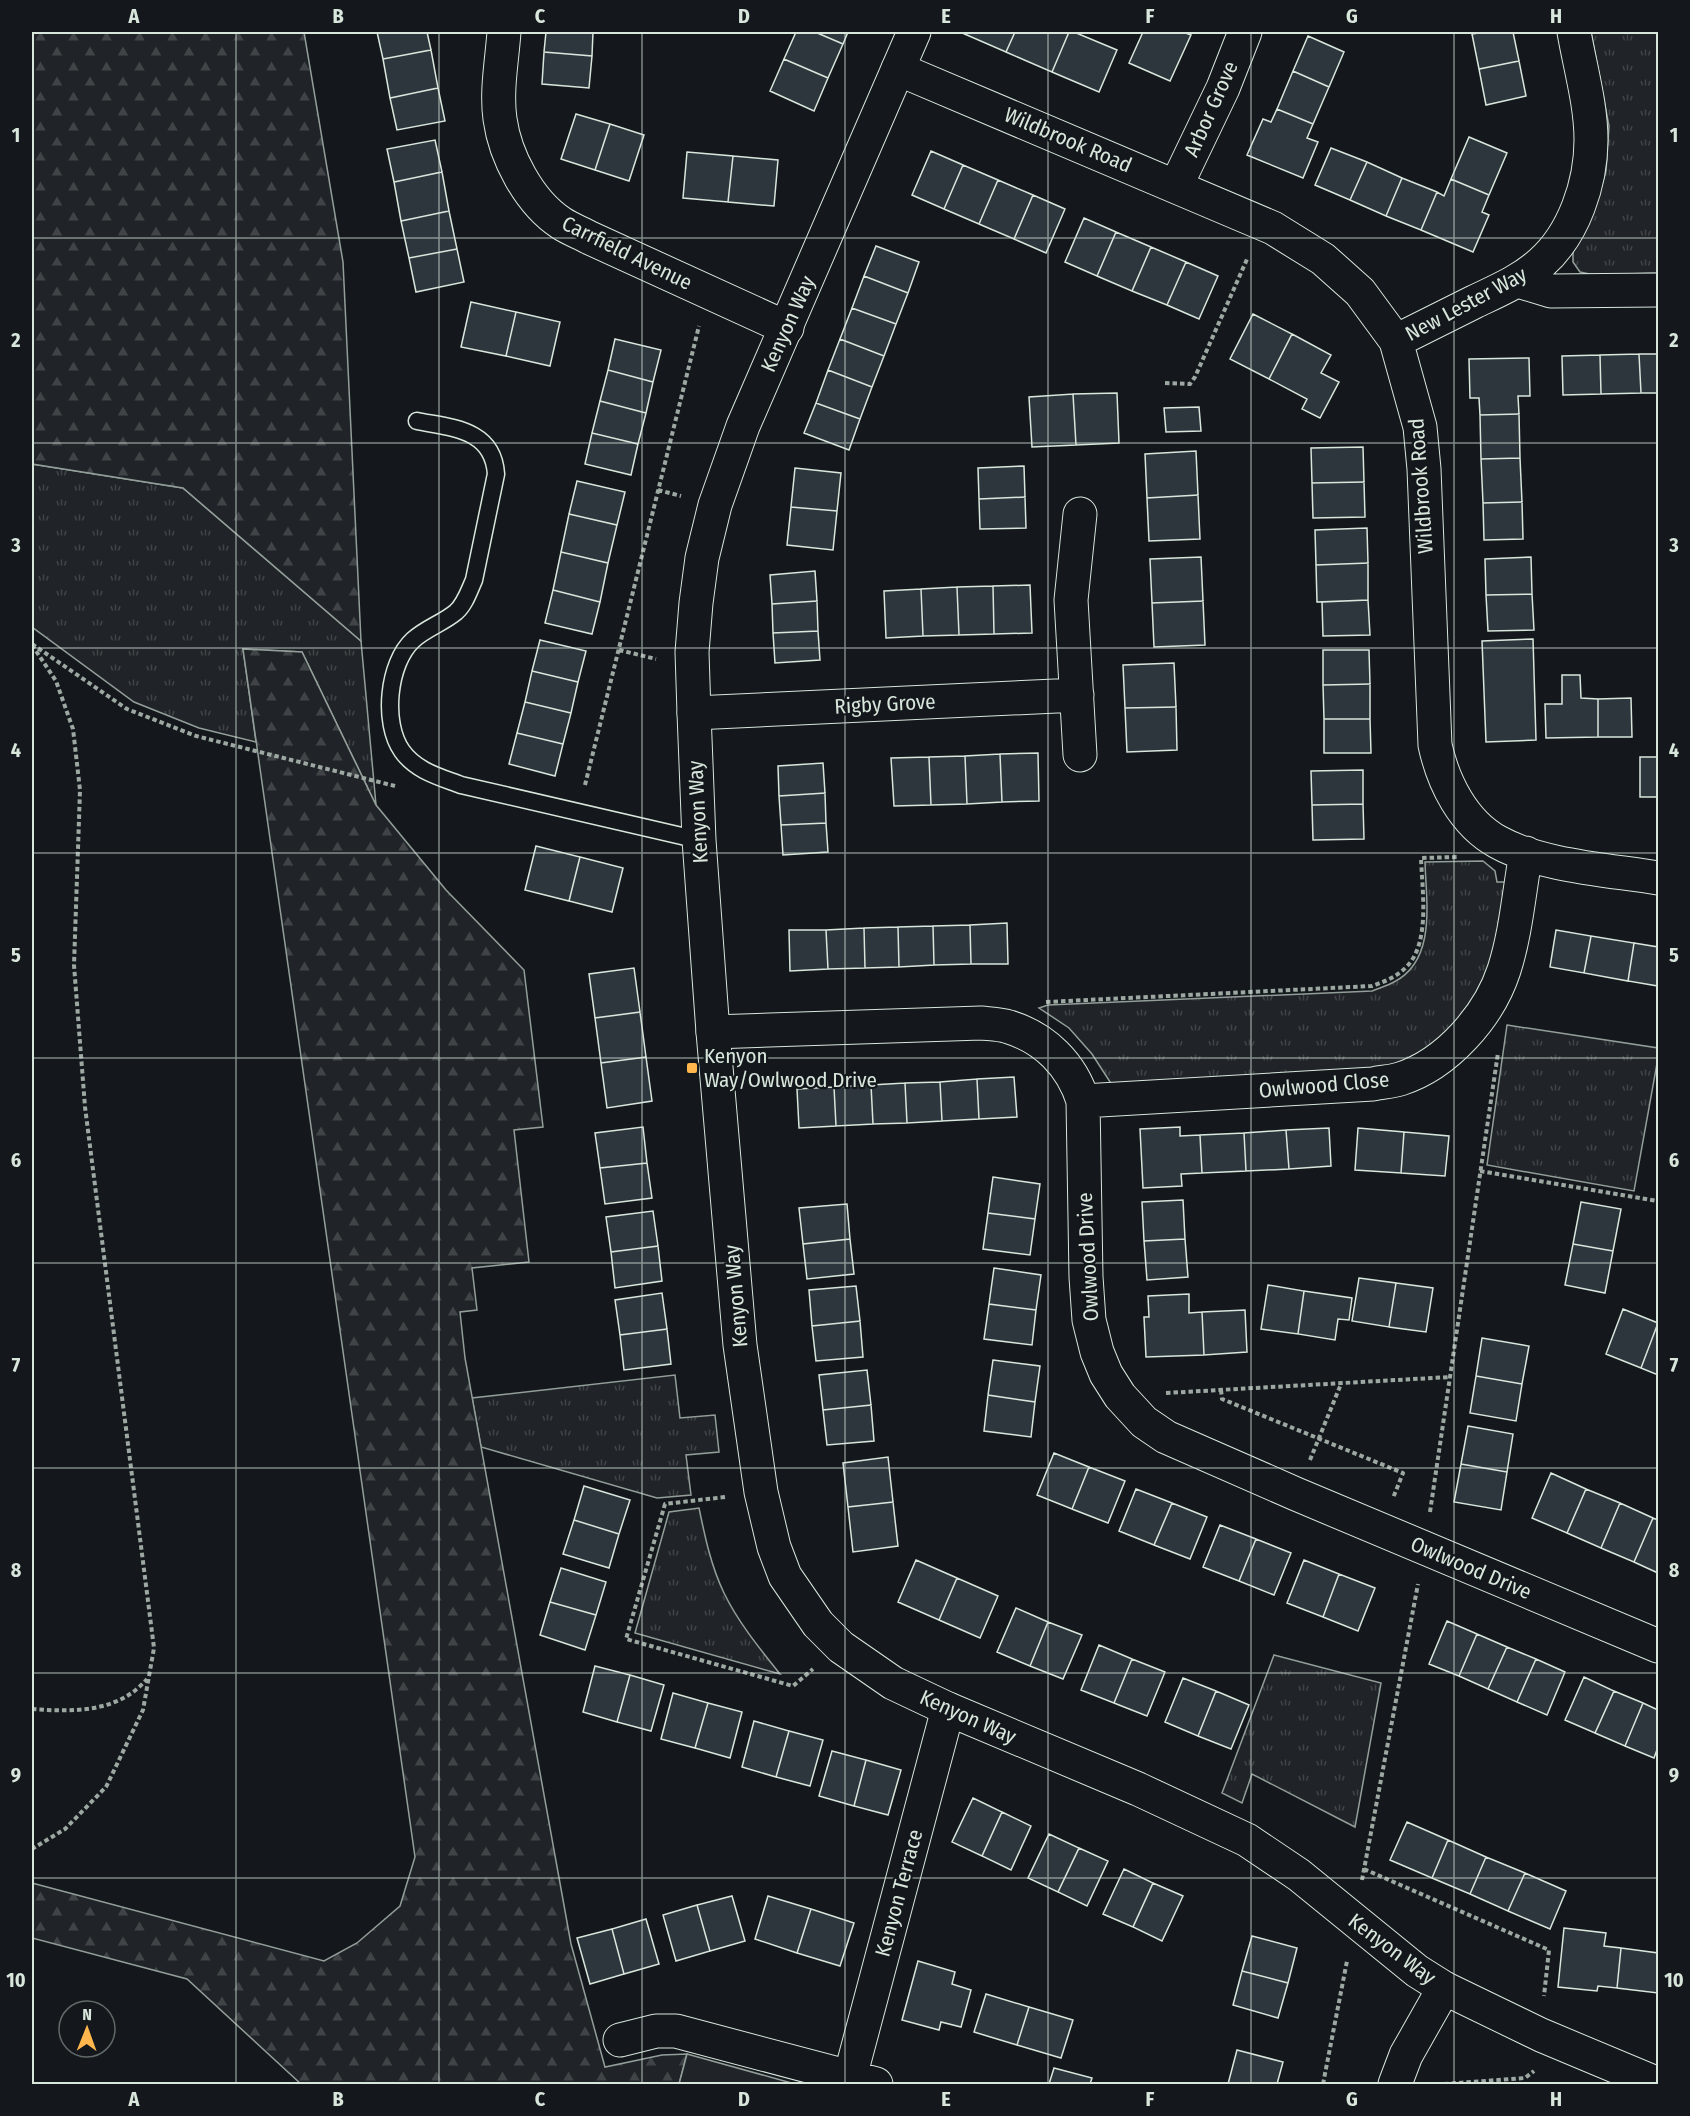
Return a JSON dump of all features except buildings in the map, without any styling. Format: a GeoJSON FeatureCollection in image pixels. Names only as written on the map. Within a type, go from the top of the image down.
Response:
{"type":"FeatureCollection","features":[{"type":"Feature","properties":{"kind":"street","name":"Carrfield Avenue"},"geometry":{"type":"LineString","coordinates":[[504,32],[499,117],[510,159],[524,183],[542,205],[561,223],[786,328]]}},
{"type":"Feature","properties":{"kind":"street","name":"Kenyon Way"},"geometry":{"type":"LineString","coordinates":[[914,32],[728,465],[702,558],[696,603],[692,652],[699,840],[713,1032],[740,1345],[761,1492],[774,1547],[785,1576],[818,1624],[841,1647],[893,1683],[948,1710],[1138,1789],[1246,1840],[1299,1875],[1408,1964],[1444,1988],[1553,2040],[1659,2084]]}},
{"type":"Feature","properties":{"kind":"street","name":"Arbor Grove"},"geometry":{"type":"LineString","coordinates":[[1176,186],[1223,88],[1245,32]]}},
{"type":"Feature","properties":{"kind":"street","name":"New Lester Way"},"geometry":{"type":"LineString","coordinates":[[1396,341],[1518,281],[1542,262],[1560,240],[1576,212],[1585,188],[1590,162],[1590,117],[1574,32]]}},
{"type":"Feature","properties":{"kind":"street","name":"Wildbrook Road"},"geometry":{"type":"LineString","coordinates":[[898,69],[1273,228],[1330,266],[1360,292],[1396,341],[1420,427],[1424,469],[1435,745],[1447,786],[1477,826],[1511,848],[1553,861],[1659,878]]}},
{"type":"Feature","properties":{"kind":"street"},"geometry":{"type":"LineString","coordinates":[[1518,281],[1551,291],[1659,290]]}},
{"type":"Feature","properties":{"kind":"street"},"geometry":{"type":"LineString","coordinates":[[1080,514],[1071,600],[1080,754]]}},
{"type":"Feature","properties":{"kind":"street","name":"Rigby Grove"},"geometry":{"type":"LineString","coordinates":[[694,713],[1077,695]]}},
{"type":"Feature","properties":{"kind":"street","name":"Owlwood Close"},"geometry":{"type":"LineString","coordinates":[[1083,1101],[1372,1084],[1400,1079],[1428,1065],[1468,1033],[1492,999],[1503,972],[1511,943],[1511,848]]}},
{"type":"Feature","properties":{"kind":"street","name":"Owlwood Drive"},"geometry":{"type":"LineString","coordinates":[[713,1032],[981,1023],[1007,1026],[1029,1035],[1049,1048],[1065,1065],[1078,1085],[1083,1101],[1086,1277],[1089,1320],[1103,1367],[1119,1396],[1144,1422],[1166,1437],[1296,1494],[1659,1646]]}},
{"type":"Feature","properties":{"kind":"street","name":"Kenyon Terrace"},"geometry":{"type":"LineString","coordinates":[[620,2040],[656,2031],[676,2031],[863,2081],[948,1710]]}},
{"type":"Feature","properties":{"kind":"street"},"geometry":{"type":"LineString","coordinates":[[1395,2085],[1406,2055],[1444,1988]]}},
{"type":"Feature","properties":{"kind":"lane"},"geometry":{"type":"LineString","coordinates":[[417,421],[464,431],[478,438],[489,449],[495,460],[496,474],[474,580],[467,597],[457,611],[413,640],[398,660],[392,684],[391,709],[393,730],[401,750],[414,764],[432,774],[461,784],[699,840]]}},
{"type":"Feature","properties":{"kind":"path"},"geometry":{"type":"LineString","coordinates":[[1165,383],[1190,384],[1195,377],[1262,224]]}},
{"type":"Feature","properties":{"kind":"path"},"geometry":{"type":"LineString","coordinates":[[579,812],[707,291]]}},
{"type":"Feature","properties":{"kind":"path"},"geometry":{"type":"LineString","coordinates":[[32,645],[127,709],[196,736],[392,786],[409,785],[432,774]]}},
{"type":"Feature","properties":{"kind":"path"},"geometry":{"type":"LineString","coordinates":[[32,645],[56,681],[73,729],[80,790],[74,965],[85,1107],[154,1648],[143,1710],[106,1786],[65,1829],[32,1849]]}},
{"type":"Feature","properties":{"kind":"path"},"geometry":{"type":"LineString","coordinates":[[1015,1029],[1033,1006],[1047,1001],[1372,986],[1393,977],[1409,964],[1418,948],[1422,934],[1421,858],[1484,856],[1511,848]]}},
{"type":"Feature","properties":{"kind":"path"},"geometry":{"type":"LineString","coordinates":[[1480,1171],[1659,1201]]}},
{"type":"Feature","properties":{"kind":"path"},"geometry":{"type":"LineString","coordinates":[[1119,1396],[1450,1377]]}},
{"type":"Feature","properties":{"kind":"path"},"geometry":{"type":"LineString","coordinates":[[1296,1494],[1341,1384]]}},
{"type":"Feature","properties":{"kind":"path"},"geometry":{"type":"LineString","coordinates":[[1221,1390],[1222,1399],[1403,1473],[1381,1530]]}},
{"type":"Feature","properties":{"kind":"path"},"geometry":{"type":"LineString","coordinates":[[761,1492],[664,1504],[626,1640],[793,1686],[841,1647]]}},
{"type":"Feature","properties":{"kind":"path"},"geometry":{"type":"LineString","coordinates":[[32,1709],[59,1711],[108,1706],[136,1692],[149,1677]]}},
{"type":"Feature","properties":{"kind":"path"},"geometry":{"type":"LineString","coordinates":[[1364,1869],[1549,1950],[1553,2040],[1525,2078],[1444,2085]]}},
{"type":"Feature","properties":{"kind":"green space"},"geometry":{"type":"Polygon","coordinates":[[[32,32],[304,32],[343,262],[361,641],[183,488],[32,464],[32,32]]]}},
{"type":"Feature","properties":{"kind":"green space"},"geometry":{"type":"Polygon","coordinates":[[[1591,32],[1658,32],[1658,273],[1594,275],[1580,272],[1573,262],[1573,251],[1596,205],[1606,171],[1609,126],[1591,32]]]}},
{"type":"Feature","properties":{"kind":"green space"},"geometry":{"type":"Polygon","coordinates":[[[32,464],[183,488],[361,641],[376,805],[302,652],[243,649],[256,742],[199,728],[134,702],[32,627],[32,464]]]}},
{"type":"Feature","properties":{"kind":"green space"},"geometry":{"type":"Polygon","coordinates":[[[243,649],[302,652],[376,805],[446,890],[524,970],[543,1127],[514,1130],[529,1262],[472,1268],[477,1310],[460,1312],[465,1358],[571,1944],[605,2067],[662,2055],[687,2054],[679,2084],[301,2084],[187,1979],[32,1938],[32,1883],[324,1961],[357,1943],[400,1906],[415,1857],[243,649]]]}},
{"type":"Feature","properties":{"kind":"green space"},"geometry":{"type":"Polygon","coordinates":[[[1483,861],[1495,871],[1497,882],[1507,882],[1497,943],[1487,980],[1448,1032],[1426,1049],[1397,1064],[1371,1071],[1112,1085],[1092,1054],[1069,1028],[1039,1008],[1048,1005],[1372,991],[1394,982],[1408,972],[1423,945],[1427,911],[1425,862],[1483,861]]]}},
{"type":"Feature","properties":{"kind":"green space"},"geometry":{"type":"Polygon","coordinates":[[[1507,1025],[1658,1048],[1634,1191],[1487,1165],[1507,1025]]]}},
{"type":"Feature","properties":{"kind":"green space"},"geometry":{"type":"Polygon","coordinates":[[[675,1375],[680,1418],[715,1415],[719,1452],[686,1455],[691,1495],[657,1498],[481,1447],[472,1398],[675,1375]]]}},
{"type":"Feature","properties":{"kind":"green space"},"geometry":{"type":"Polygon","coordinates":[[[699,1508],[719,1583],[743,1625],[780,1674],[635,1633],[669,1512],[699,1508]]]}},
{"type":"Feature","properties":{"kind":"green space"},"geometry":{"type":"Polygon","coordinates":[[[1274,1655],[1381,1683],[1355,1827],[1252,1774],[1242,1803],[1222,1793],[1274,1655]]]}},
{"type":"Feature","properties":{"kind":"green space"},"geometry":{"type":"Polygon","coordinates":[[[687,2054],[795,2084],[679,2084],[687,2054]]]}},
{"type":"Feature","properties":{"kind":"place","name":"Kenyon Way/Owlwood Drive"},"geometry":{"type":"Point","coordinates":[692,1068]}}]}
